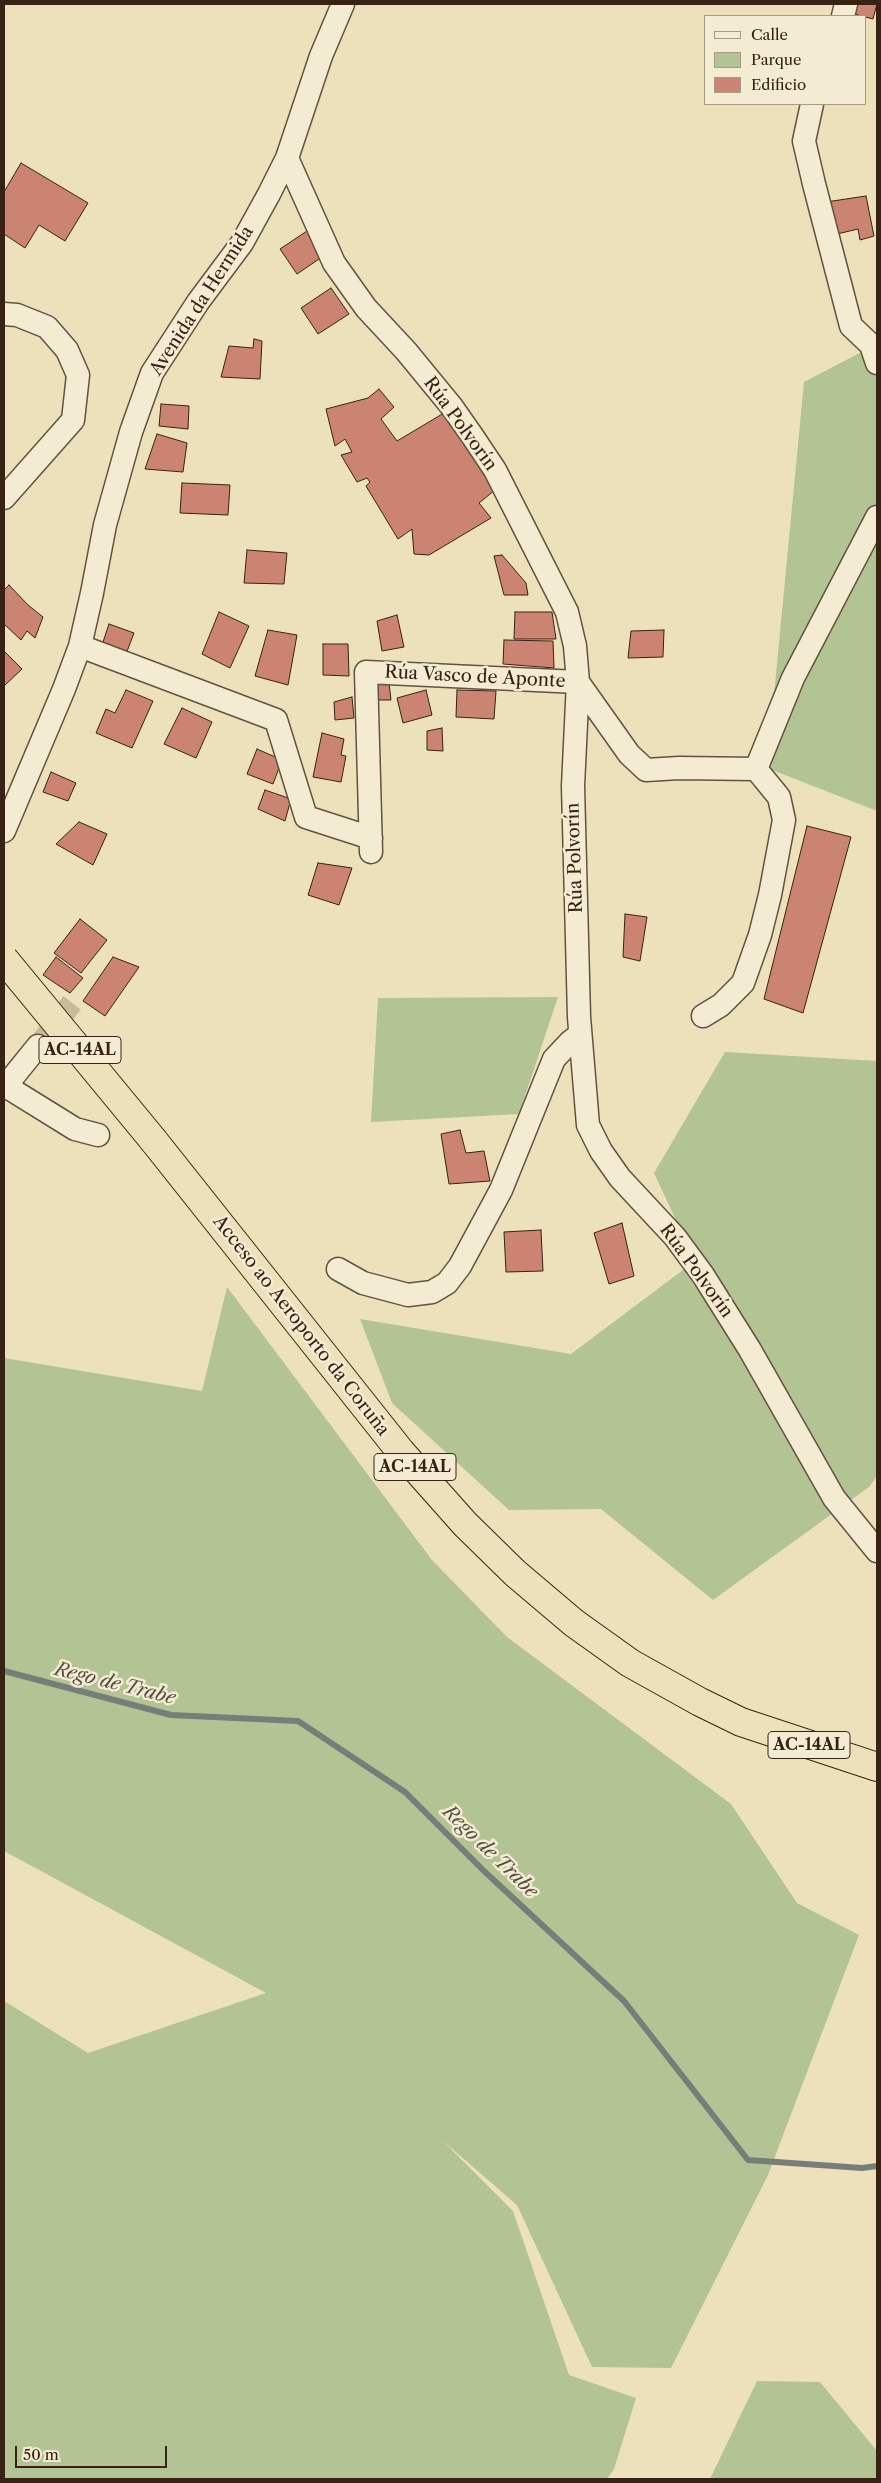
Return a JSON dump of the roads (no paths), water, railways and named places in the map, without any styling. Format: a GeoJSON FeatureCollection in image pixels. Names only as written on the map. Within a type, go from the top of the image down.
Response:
{"type":"FeatureCollection","features":[{"type":"Feature","properties":{"kind":"highway","name":"Acceso ao Aeroporto da Coruña"},"geometry":{"type":"LineString","coordinates":[[4,959],[154,1141],[401,1452],[465,1524],[515,1573],[574,1624],[630,1663],[700,1702],[741,1722],[877,1767]]}},
{"type":"Feature","properties":{"kind":"street","name":"Avenida da Hermida"},"geometry":{"type":"LineString","coordinates":[[4,831],[64,689],[80,646],[105,525],[131,432],[152,373],[198,302],[242,243],[286,158],[321,56],[343,4]]}},
{"type":"Feature","properties":{"kind":"street"},"geometry":{"type":"LineString","coordinates":[[812,105],[804,141],[814,184],[851,326],[871,345],[877,363]]}},
{"type":"Feature","properties":{"kind":"street","name":"Rúa Polvorín"},"geometry":{"type":"LineString","coordinates":[[286,158],[334,263],[366,308],[452,407],[495,470],[567,612],[575,646],[578,682],[573,786],[580,1034],[588,1125],[600,1151],[620,1178],[675,1237],[703,1275],[750,1350],[834,1498],[877,1551]]}},
{"type":"Feature","properties":{"kind":"street"},"geometry":{"type":"LineString","coordinates":[[4,314],[17,315],[47,327],[67,350],[78,375],[73,420],[4,498]]}},
{"type":"Feature","properties":{"kind":"street"},"geometry":{"type":"LineString","coordinates":[[703,1016],[721,1005],[743,983],[760,935],[770,895],[784,820],[779,797],[756,770],[793,678],[877,517]]}},
{"type":"Feature","properties":{"kind":"street","name":"Rúa Vasco de Aponte"},"geometry":{"type":"LineString","coordinates":[[80,646],[276,720],[306,817],[371,845],[366,672],[578,682],[629,754],[646,770],[679,768],[756,770]]}},
{"type":"Feature","properties":{"kind":"street"},"geometry":{"type":"LineString","coordinates":[[338,1269],[363,1282],[408,1295],[432,1292],[447,1283],[460,1266],[501,1190],[554,1059],[580,1034]]}},
{"type":"Feature","properties":{"kind":"street"},"geometry":{"type":"LineString","coordinates":[[38,1046],[4,1086],[75,1129],[98,1135]]}},
{"type":"Feature","properties":{"kind":"waterway","name":"Rego de Trabe"},"geometry":{"type":"LineString","coordinates":[[4,1671],[171,1715],[298,1721],[405,1792],[484,1871],[624,2001],[748,2160],[862,2168],[877,2166]]}},
{"type":"Feature","properties":{"kind":"tunnel"},"geometry":{"type":"LineString","coordinates":[[38,1046],[76,998]]}}]}
